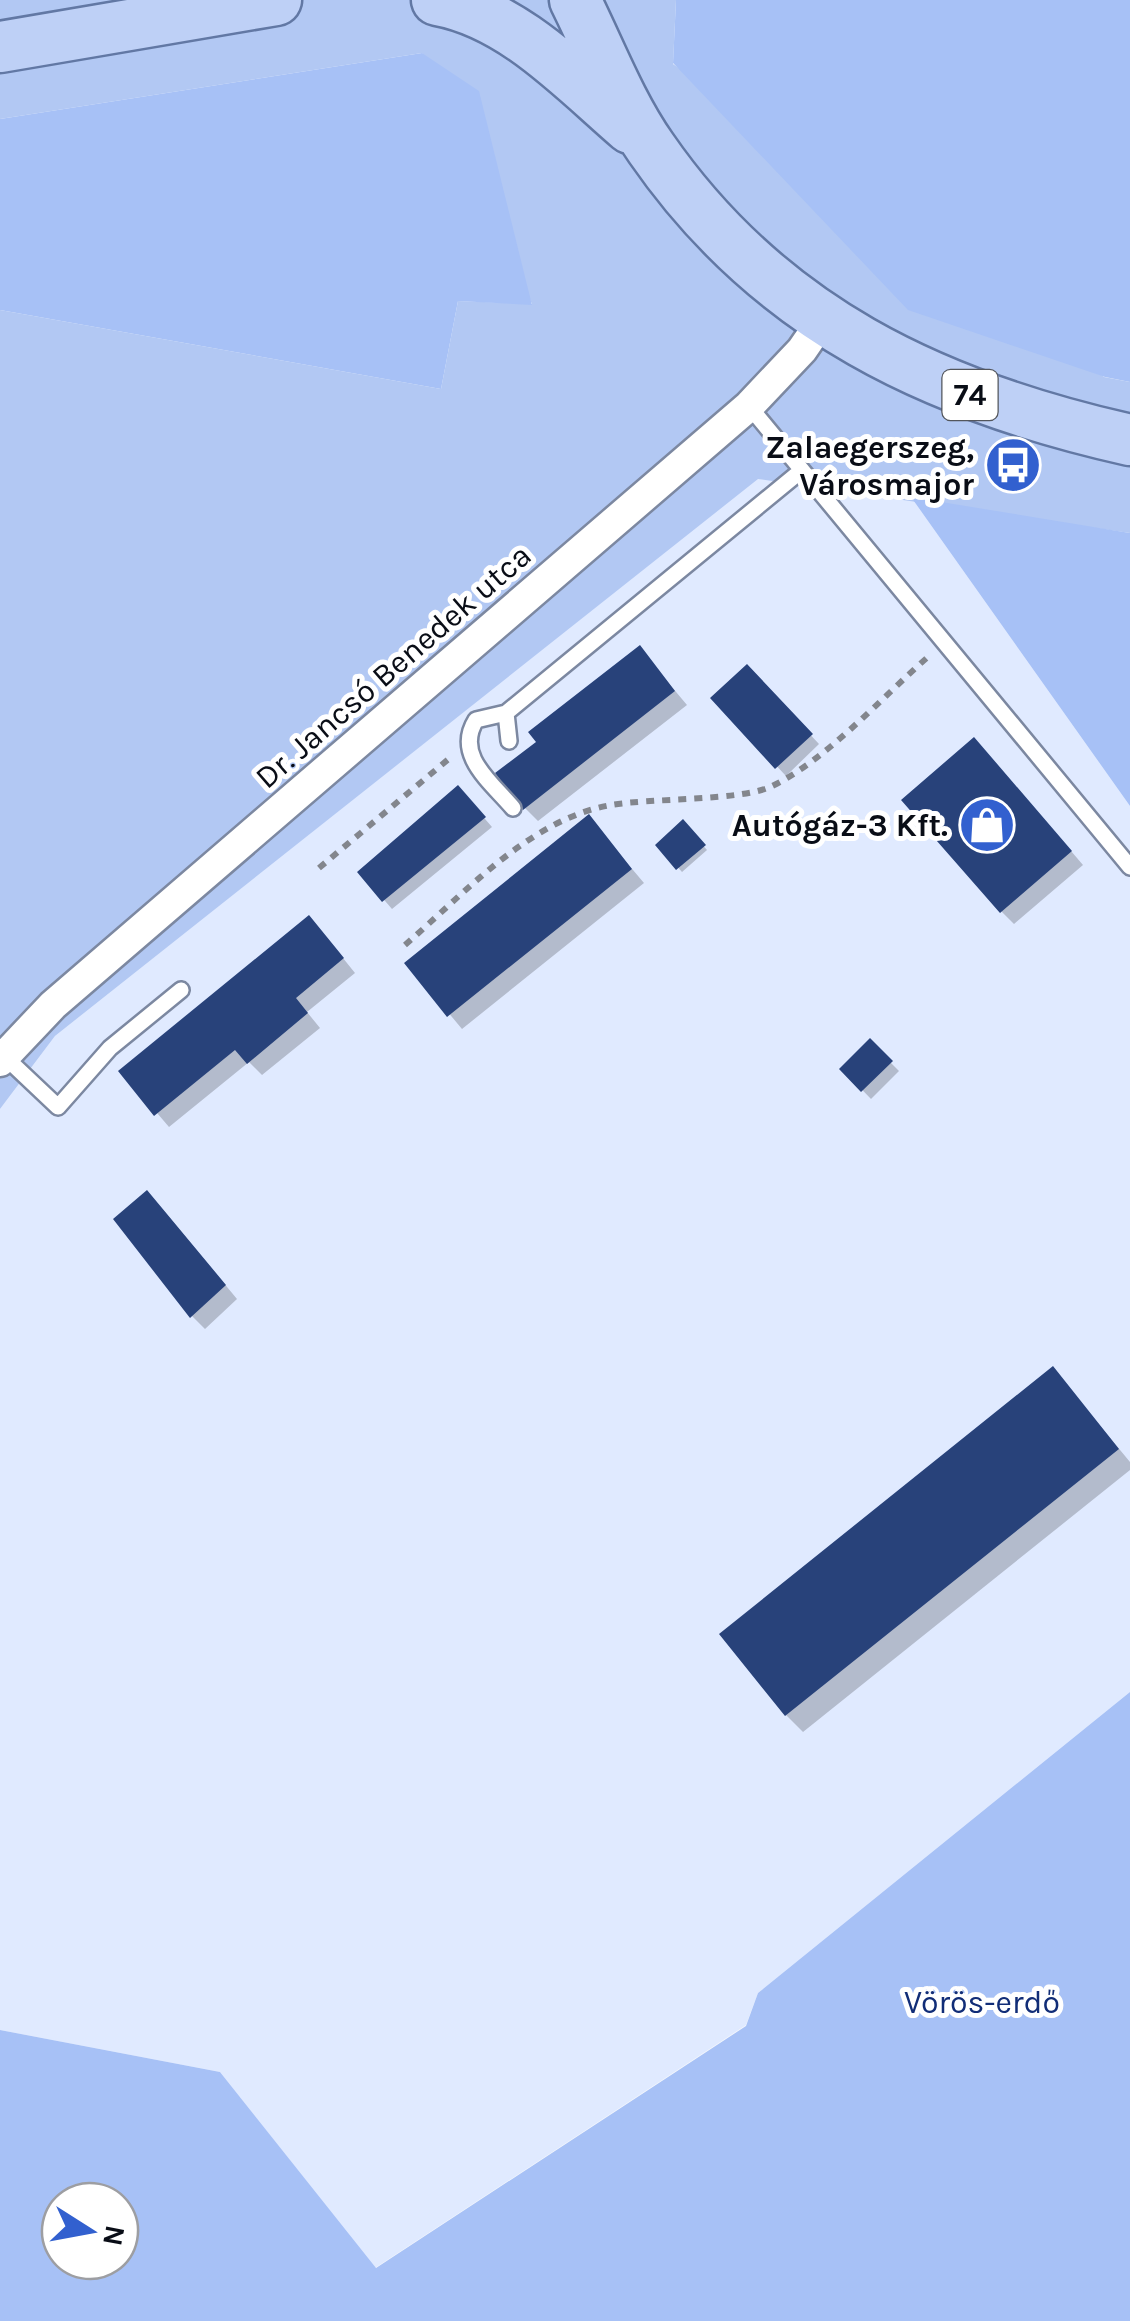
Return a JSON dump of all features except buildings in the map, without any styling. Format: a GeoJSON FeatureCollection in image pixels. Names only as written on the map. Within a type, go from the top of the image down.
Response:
{"type":"FeatureCollection","features":[{"type":"Feature","properties":{"kind":"main road"},"geometry":{"type":"LineString","coordinates":[[0,47],[276,0]]}},
{"type":"Feature","properties":{"kind":"main road"},"geometry":{"type":"LineString","coordinates":[[437,0],[493,18],[544,53],[648,144]]}},
{"type":"Feature","properties":{"kind":"main road"},"geometry":{"type":"LineString","coordinates":[[518,0],[524,30],[544,53]]}},
{"type":"Feature","properties":{"kind":"main road","name":"74"},"geometry":{"type":"LineString","coordinates":[[575,0],[648,144],[721,234],[766,278],[824,318],[938,383],[1058,424],[1130,440]]}},
{"type":"Feature","properties":{"kind":"main road"},"geometry":{"type":"LineString","coordinates":[[617,0],[617,26],[648,144]]}},
{"type":"Feature","properties":{"kind":"street","name":"Dr. Jancsó Benedek utca"},"geometry":{"type":"LineString","coordinates":[[2,1059],[53,1005],[749,406],[802,350],[824,318]]}},
{"type":"Feature","properties":{"kind":"lane"},"geometry":{"type":"LineString","coordinates":[[749,406],[1130,866]]}},
{"type":"Feature","properties":{"kind":"lane"},"geometry":{"type":"LineString","coordinates":[[513,808],[470,756],[467,743],[476,720],[506,713],[802,470]]}},
{"type":"Feature","properties":{"kind":"lane"},"geometry":{"type":"LineString","coordinates":[[506,713],[509,741]]}},
{"type":"Feature","properties":{"kind":"lane"},"geometry":{"type":"LineString","coordinates":[[2,1059],[58,1107],[110,1048],[181,990]]}},
{"type":"Feature","properties":{"kind":"path"},"geometry":{"type":"LineString","coordinates":[[405,945],[514,852],[574,814],[611,804],[765,789],[798,772],[944,642]]}},
{"type":"Feature","properties":{"kind":"path"},"geometry":{"type":"LineString","coordinates":[[319,868],[467,743]]}},
{"type":"Feature","properties":{"kind":"shaded area"},"geometry":{"type":"Polygon","coordinates":[[[0,0],[676,0],[673,64],[1104,377],[1130,382],[1130,533],[758,479],[55,1036],[0,1109],[0,310],[441,389],[458,301],[532,304],[422,53],[0,119],[0,0]]]}},
{"type":"Feature","properties":{"kind":"shaded area"},"geometry":{"type":"Polygon","coordinates":[[[758,478],[911,497],[1130,806],[1130,1692],[758,1993],[746,2025],[375,2268],[220,2072],[0,2030],[0,1109],[55,1036],[758,478]]]}},
{"type":"Feature","properties":{"kind":"green space"},"geometry":{"type":"Polygon","coordinates":[[[676,0],[1130,0],[1130,382],[908,310],[673,63],[676,0]]]}},
{"type":"Feature","properties":{"kind":"green space"},"geometry":{"type":"Polygon","coordinates":[[[422,53],[479,91],[532,305],[458,301],[441,389],[0,310],[0,119],[422,53]]]}},
{"type":"Feature","properties":{"kind":"green space"},"geometry":{"type":"Polygon","coordinates":[[[911,497],[1130,533],[1130,806],[911,497]]]}},
{"type":"Feature","properties":{"kind":"green space","name":"Vörös-erdő"},"geometry":{"type":"Polygon","coordinates":[[[1130,1692],[1130,2321],[0,2321],[0,2030],[220,2072],[376,2268],[746,2026],[758,1993],[1130,1692]]]}},
{"type":"Feature","properties":{"kind":"place","name":"Zalaegerszeg, Városmajor"},"geometry":{"type":"Point","coordinates":[1013,465]}},
{"type":"Feature","properties":{"kind":"place","name":"Autógáz-3 Kft."},"geometry":{"type":"Point","coordinates":[987,825]}}]}
